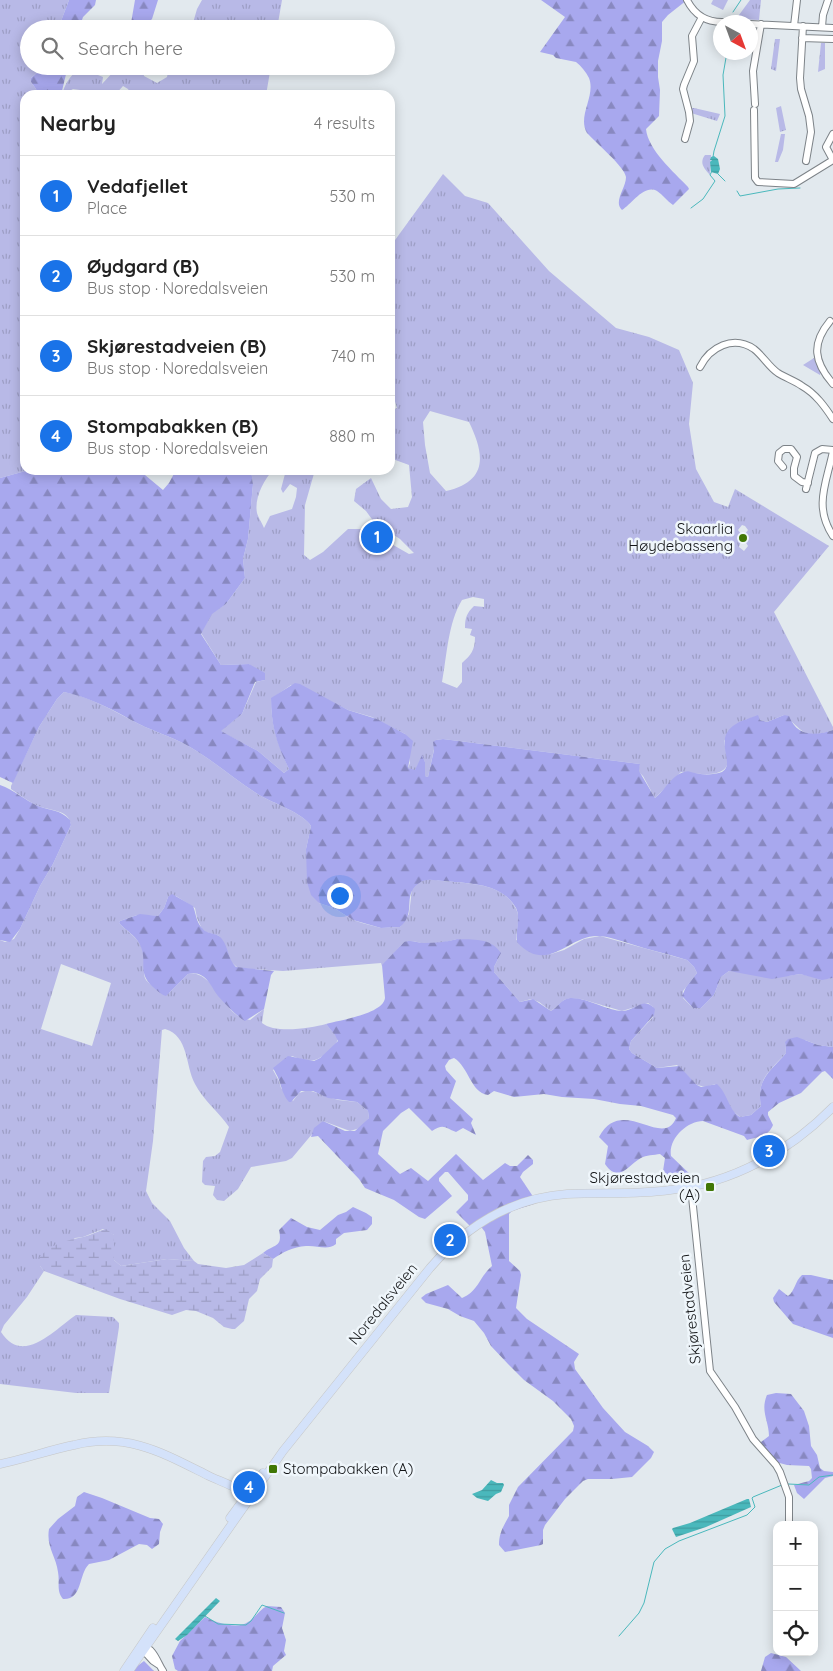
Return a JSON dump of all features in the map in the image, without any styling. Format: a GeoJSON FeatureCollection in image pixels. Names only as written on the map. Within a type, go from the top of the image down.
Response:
{"type":"FeatureCollection","features":[{"type":"Feature","properties":{"kind":"main road","name":"Noredalsveien"},"geometry":{"type":"LineString","coordinates":[[129,1671],[246,1497],[430,1268],[456,1240],[481,1222],[521,1203],[551,1196],[654,1192],[691,1187],[718,1179],[765,1160],[802,1136],[833,1107]]}},
{"type":"Feature","properties":{"kind":"main road"},"geometry":{"type":"LineString","coordinates":[[0,1464],[84,1442],[116,1441],[135,1443],[154,1449],[246,1497]]}},
{"type":"Feature","properties":{"kind":"main road","name":"Noredalsveien"},"geometry":{"type":"LineString","coordinates":[[124,1671],[144,1648]]}},
{"type":"Feature","properties":{"kind":"street"},"geometry":{"type":"LineString","coordinates":[[687,0],[691,7],[702,17],[713,22]]}},
{"type":"Feature","properties":{"kind":"street"},"geometry":{"type":"LineString","coordinates":[[794,26],[797,0]]}},
{"type":"Feature","properties":{"kind":"street"},"geometry":{"type":"LineString","coordinates":[[822,27],[823,15],[828,0]]}},
{"type":"Feature","properties":{"kind":"street"},"geometry":{"type":"LineString","coordinates":[[684,139],[690,121],[683,89],[694,61],[692,36],[702,17]]}},
{"type":"Feature","properties":{"kind":"street"},"geometry":{"type":"LineString","coordinates":[[833,28],[761,24],[753,71],[755,178],[758,182],[794,184],[833,160],[826,147],[833,134]]}},
{"type":"Feature","properties":{"kind":"street"},"geometry":{"type":"LineString","coordinates":[[803,26],[800,61],[801,89],[809,116],[811,132],[806,161]]}},
{"type":"Feature","properties":{"kind":"street"},"geometry":{"type":"LineString","coordinates":[[802,38],[833,40]]}},
{"type":"Feature","properties":{"kind":"street"},"geometry":{"type":"LineString","coordinates":[[830,321],[819,336],[817,353],[822,370],[833,384]]}},
{"type":"Feature","properties":{"kind":"street"},"geometry":{"type":"LineString","coordinates":[[700,367],[710,352],[721,345],[735,343],[746,345],[758,353],[779,374],[811,392],[824,405],[833,420]]}},
{"type":"Feature","properties":{"kind":"street"},"geometry":{"type":"LineString","coordinates":[[783,467],[778,461],[779,453],[784,449],[791,449],[797,457],[794,476],[807,486],[815,452],[822,449],[833,451],[822,492],[822,505],[827,524],[833,536]]}},
{"type":"Feature","properties":{"kind":"street","name":"Skjørestadveien"},"geometry":{"type":"LineString","coordinates":[[691,1187],[710,1372],[735,1407],[750,1434],[780,1472],[789,1497],[788,1521]]}},
{"type":"Feature","properties":{"kind":"street"},"geometry":{"type":"LineString","coordinates":[[144,1648],[153,1662],[161,1668]]}},
{"type":"Feature","properties":{"kind":"green space"},"geometry":{"type":"Polygon","coordinates":[[[0,0],[69,0],[61,20],[20,20],[20,75],[34,75],[31,78],[31,82],[36,90],[20,90],[20,472],[0,478],[0,0]]]}},
{"type":"Feature","properties":{"kind":"green space"},"geometry":{"type":"Polygon","coordinates":[[[69,0],[96,0],[95,5],[82,20],[61,20],[69,0]]]}},
{"type":"Feature","properties":{"kind":"green space"},"geometry":{"type":"Polygon","coordinates":[[[135,0],[158,0],[151,20],[132,20],[135,0]]]}},
{"type":"Feature","properties":{"kind":"green space"},"geometry":{"type":"Polygon","coordinates":[[[202,0],[282,0],[279,20],[194,20],[202,0]]]}},
{"type":"Feature","properties":{"kind":"green space"},"geometry":{"type":"Polygon","coordinates":[[[541,0],[687,0],[662,22],[662,41],[658,61],[659,116],[646,129],[651,145],[656,153],[689,189],[673,205],[657,191],[647,190],[622,210],[620,207],[619,199],[626,177],[621,167],[587,133],[585,126],[585,113],[591,85],[589,78],[576,62],[540,52],[565,17],[541,0]]]}},
{"type":"Feature","properties":{"kind":"green space"},"geometry":{"type":"Polygon","coordinates":[[[713,0],[728,0],[723,10],[711,4],[713,0]]]}},
{"type":"Feature","properties":{"kind":"green space"},"geometry":{"type":"Polygon","coordinates":[[[750,0],[761,0],[759,20],[758,15],[739,15],[750,0]]]}},
{"type":"Feature","properties":{"kind":"green space"},"geometry":{"type":"Polygon","coordinates":[[[775,39],[780,39],[776,71],[771,69],[775,39]]]}},
{"type":"Feature","properties":{"kind":"green space"},"geometry":{"type":"Polygon","coordinates":[[[821,43],[825,43],[825,69],[818,72],[821,43]]]}},
{"type":"Feature","properties":{"kind":"green space"},"geometry":{"type":"Polygon","coordinates":[[[34,75],[66,75],[62,90],[36,90],[31,82],[31,78],[34,75]]]}},
{"type":"Feature","properties":{"kind":"green space"},"geometry":{"type":"Polygon","coordinates":[[[73,75],[98,75],[103,77],[102,84],[110,75],[144,75],[157,83],[167,75],[269,75],[267,90],[128,90],[123,86],[119,90],[64,90],[73,75]]]}},
{"type":"Feature","properties":{"kind":"green space"},"geometry":{"type":"Polygon","coordinates":[[[781,106],[786,130],[780,132],[776,108],[781,106]]]}},
{"type":"Feature","properties":{"kind":"green space"},"geometry":{"type":"Polygon","coordinates":[[[690,108],[720,114],[717,121],[691,113],[690,108]]]}},
{"type":"Feature","properties":{"kind":"green space"},"geometry":{"type":"Polygon","coordinates":[[[781,134],[785,134],[783,150],[778,162],[775,162],[781,134]]]}},
{"type":"Feature","properties":{"kind":"green space"},"geometry":{"type":"Polygon","coordinates":[[[705,155],[711,155],[710,175],[702,163],[705,155]]]}},
{"type":"Feature","properties":{"kind":"green space"},"geometry":{"type":"Polygon","coordinates":[[[443,174],[465,196],[488,203],[549,271],[616,328],[649,337],[679,350],[693,383],[689,424],[696,469],[714,502],[728,507],[735,489],[829,546],[774,612],[833,730],[816,734],[805,733],[784,715],[767,722],[760,720],[757,716],[745,720],[734,727],[724,741],[728,760],[724,769],[713,774],[681,772],[655,798],[643,776],[638,771],[640,764],[443,739],[436,740],[428,777],[425,776],[425,762],[422,756],[415,771],[408,768],[410,763],[405,734],[372,717],[348,710],[320,696],[291,685],[271,699],[272,718],[276,735],[289,769],[284,773],[258,751],[220,731],[242,714],[256,682],[265,680],[249,664],[221,665],[201,633],[212,613],[226,604],[245,578],[243,559],[248,539],[253,484],[252,475],[269,475],[258,495],[256,507],[264,528],[270,516],[292,509],[297,488],[290,484],[283,493],[281,489],[285,475],[314,475],[305,505],[304,555],[310,560],[323,552],[348,529],[365,529],[409,554],[414,553],[400,539],[374,522],[366,511],[354,501],[356,489],[371,478],[381,499],[391,509],[408,507],[412,497],[409,465],[395,460],[395,409],[397,408],[395,401],[395,240],[443,174]],[[430,411],[423,422],[430,473],[446,491],[460,487],[470,481],[479,465],[478,445],[469,422],[430,411]],[[742,525],[738,530],[741,534],[739,547],[744,551],[748,546],[745,541],[745,534],[748,530],[742,525]],[[473,597],[462,600],[457,609],[447,650],[442,682],[457,688],[462,682],[462,663],[472,652],[475,642],[475,637],[470,635],[472,629],[465,628],[466,618],[474,606],[484,607],[484,599],[473,597]]]}},
{"type":"Feature","properties":{"kind":"green space"},"geometry":{"type":"Polygon","coordinates":[[[814,358],[821,372],[820,375],[803,365],[814,358]]]}},
{"type":"Feature","properties":{"kind":"green space"},"geometry":{"type":"Polygon","coordinates":[[[20,472],[20,475],[145,475],[163,490],[173,475],[252,475],[253,484],[248,539],[243,559],[245,578],[226,604],[212,614],[201,634],[221,665],[249,664],[265,673],[265,680],[255,682],[242,714],[221,731],[258,751],[284,773],[289,769],[276,735],[272,718],[271,698],[295,683],[348,710],[377,719],[405,734],[413,741],[408,768],[415,770],[422,755],[425,762],[425,776],[428,777],[434,750],[433,742],[443,739],[640,764],[639,771],[655,798],[672,779],[687,771],[698,774],[722,772],[726,768],[727,763],[725,737],[729,730],[744,720],[758,715],[760,720],[767,722],[784,715],[789,716],[797,728],[807,733],[813,734],[833,730],[833,978],[822,980],[800,974],[772,979],[729,971],[721,977],[714,995],[701,1008],[693,1008],[682,996],[686,987],[697,973],[687,960],[597,936],[586,938],[548,955],[538,955],[528,951],[517,942],[517,912],[510,899],[493,889],[474,884],[431,880],[421,882],[413,889],[408,916],[400,927],[381,928],[353,920],[334,908],[319,903],[311,895],[307,882],[306,849],[311,826],[307,821],[259,795],[190,747],[138,724],[99,703],[73,694],[64,692],[57,699],[39,727],[13,783],[0,777],[0,478],[20,472]]]}},
{"type":"Feature","properties":{"kind":"green space"},"geometry":{"type":"Polygon","coordinates":[[[64,692],[82,697],[99,703],[138,724],[183,743],[208,758],[259,795],[307,821],[311,826],[306,849],[308,864],[319,903],[334,908],[353,920],[381,928],[400,927],[409,914],[412,890],[420,882],[429,879],[474,884],[494,889],[510,900],[518,916],[516,940],[551,954],[564,950],[584,939],[600,936],[687,960],[697,973],[683,991],[683,998],[693,1008],[701,1008],[714,995],[721,977],[729,971],[787,976],[800,974],[825,979],[833,978],[833,1047],[818,1045],[805,1040],[785,1042],[786,1053],[762,1082],[761,1106],[751,1115],[740,1117],[733,1111],[715,1084],[706,1087],[697,1085],[677,1065],[657,1068],[632,1053],[629,1049],[631,1041],[653,1017],[653,1007],[648,1003],[622,1011],[581,999],[570,998],[564,1000],[551,1011],[539,1002],[531,999],[520,1002],[494,972],[494,967],[500,955],[457,939],[442,943],[404,942],[382,966],[381,963],[283,971],[238,968],[229,960],[219,936],[202,929],[195,908],[176,896],[168,897],[164,908],[158,916],[137,915],[119,923],[141,946],[145,963],[145,979],[157,988],[169,993],[188,974],[196,974],[209,982],[238,1016],[250,1020],[264,1009],[262,1023],[275,1028],[303,1028],[326,1024],[338,1038],[336,1044],[316,1060],[307,1061],[292,1056],[273,1070],[281,1088],[293,1101],[299,1093],[308,1090],[338,1100],[357,1102],[368,1111],[369,1118],[360,1128],[350,1131],[323,1121],[292,1158],[286,1161],[251,1167],[238,1189],[224,1201],[217,1200],[213,1195],[215,1186],[205,1185],[202,1182],[203,1161],[206,1157],[215,1156],[220,1152],[229,1127],[195,1084],[185,1052],[178,1038],[165,1029],[162,1030],[153,1141],[146,1191],[152,1203],[170,1221],[184,1248],[194,1261],[167,1259],[121,1266],[114,1260],[114,1235],[103,1229],[75,1238],[40,1266],[44,1271],[27,1297],[4,1325],[1,1332],[10,1342],[19,1346],[29,1346],[39,1342],[76,1315],[113,1317],[119,1323],[119,1327],[109,1393],[76,1393],[0,1384],[0,940],[5,942],[14,939],[71,825],[70,820],[63,813],[35,804],[11,789],[11,786],[39,727],[57,699],[64,692]],[[61,964],[41,1029],[92,1046],[111,983],[61,964]]]}},
{"type":"Feature","properties":{"kind":"green space"},"geometry":{"type":"Polygon","coordinates":[[[0,785],[38,806],[66,816],[70,820],[71,825],[20,929],[10,942],[0,940],[0,785]]]}},
{"type":"Feature","properties":{"kind":"green space"},"geometry":{"type":"Polygon","coordinates":[[[172,894],[193,906],[198,923],[204,930],[222,939],[236,967],[274,971],[271,975],[264,1009],[245,1021],[227,1006],[206,979],[199,974],[188,974],[166,996],[148,982],[144,971],[142,949],[135,937],[119,923],[140,914],[158,916],[164,908],[168,897],[172,894]]]}},
{"type":"Feature","properties":{"kind":"green space"},"geometry":{"type":"Polygon","coordinates":[[[457,939],[481,940],[497,948],[501,953],[494,967],[494,972],[520,1002],[533,999],[551,1011],[564,1000],[570,998],[577,998],[610,1009],[623,1011],[643,1004],[651,1005],[655,1009],[654,1015],[631,1041],[629,1049],[632,1053],[657,1068],[679,1066],[701,1087],[717,1084],[724,1092],[733,1110],[740,1117],[751,1115],[761,1106],[762,1082],[786,1053],[785,1042],[788,1039],[797,1037],[818,1045],[833,1047],[833,1079],[825,1071],[822,1072],[801,1093],[779,1103],[768,1112],[773,1125],[765,1134],[747,1140],[744,1136],[703,1121],[691,1124],[680,1132],[672,1143],[671,1156],[694,1178],[664,1180],[666,1178],[663,1171],[665,1158],[660,1154],[643,1157],[619,1173],[610,1170],[605,1164],[608,1146],[599,1137],[608,1125],[619,1120],[662,1128],[670,1126],[676,1118],[673,1115],[641,1106],[594,1099],[544,1094],[514,1097],[494,1091],[488,1095],[477,1089],[463,1067],[454,1058],[449,1060],[445,1066],[446,1070],[456,1081],[450,1098],[473,1119],[471,1123],[476,1135],[463,1128],[456,1132],[442,1127],[432,1131],[409,1108],[401,1113],[383,1131],[378,1154],[400,1174],[411,1168],[428,1181],[456,1154],[483,1180],[505,1163],[510,1166],[517,1166],[528,1155],[533,1160],[533,1164],[520,1177],[534,1198],[534,1204],[512,1211],[509,1214],[509,1261],[520,1271],[521,1275],[516,1308],[527,1319],[579,1354],[574,1362],[575,1369],[603,1408],[625,1432],[648,1446],[654,1452],[651,1458],[632,1477],[588,1479],[583,1481],[565,1499],[545,1525],[543,1544],[505,1552],[499,1545],[500,1537],[509,1516],[509,1505],[518,1487],[573,1431],[574,1426],[571,1419],[553,1401],[524,1380],[508,1364],[491,1346],[484,1333],[474,1321],[448,1309],[426,1303],[421,1298],[448,1285],[462,1298],[476,1288],[492,1266],[485,1232],[482,1228],[471,1227],[456,1212],[468,1200],[468,1195],[448,1172],[445,1172],[439,1178],[439,1181],[452,1196],[425,1219],[394,1200],[365,1188],[359,1179],[318,1136],[311,1137],[314,1128],[323,1121],[345,1131],[355,1131],[369,1118],[368,1111],[357,1102],[328,1098],[313,1091],[301,1091],[289,1102],[273,1068],[288,1056],[314,1061],[320,1058],[338,1041],[326,1024],[369,1012],[382,1004],[385,998],[382,965],[404,942],[432,943],[457,939]]]}},
{"type":"Feature","properties":{"kind":"green space"},"geometry":{"type":"Polygon","coordinates":[[[353,1207],[372,1217],[372,1224],[367,1230],[344,1233],[336,1239],[336,1244],[329,1247],[297,1247],[273,1259],[263,1253],[279,1243],[279,1230],[291,1218],[307,1227],[320,1230],[338,1215],[353,1207]]]}},
{"type":"Feature","properties":{"kind":"green space"},"geometry":{"type":"Polygon","coordinates":[[[106,1229],[114,1235],[114,1260],[121,1266],[167,1259],[194,1261],[198,1264],[226,1268],[244,1265],[263,1253],[273,1259],[272,1267],[260,1279],[257,1291],[249,1299],[244,1321],[235,1329],[232,1329],[224,1327],[213,1318],[196,1311],[186,1310],[172,1315],[120,1299],[44,1271],[40,1266],[40,1257],[54,1246],[106,1229]]]}},
{"type":"Feature","properties":{"kind":"green space"},"geometry":{"type":"Polygon","coordinates":[[[802,1275],[833,1280],[833,1338],[793,1324],[774,1302],[773,1298],[779,1289],[788,1296],[802,1275]]]}},
{"type":"Feature","properties":{"kind":"green space"},"geometry":{"type":"Polygon","coordinates":[[[776,1393],[791,1394],[804,1411],[809,1426],[811,1446],[817,1455],[820,1468],[824,1471],[833,1472],[833,1476],[825,1478],[804,1499],[797,1493],[794,1485],[809,1481],[812,1478],[809,1466],[787,1465],[776,1462],[757,1445],[769,1436],[764,1406],[767,1395],[776,1393]]]}},
{"type":"Feature","properties":{"kind":"green space"},"geometry":{"type":"Polygon","coordinates":[[[84,1492],[150,1518],[159,1519],[163,1524],[159,1544],[152,1549],[147,1545],[139,1544],[109,1560],[89,1564],[74,1596],[63,1599],[60,1593],[57,1566],[49,1541],[49,1529],[58,1519],[75,1506],[77,1497],[84,1492]]]}},
{"type":"Feature","properties":{"kind":"green space"},"geometry":{"type":"Polygon","coordinates":[[[267,1606],[281,1607],[285,1613],[282,1628],[286,1640],[284,1651],[286,1655],[273,1666],[272,1671],[178,1671],[175,1669],[172,1656],[180,1641],[205,1617],[220,1623],[244,1624],[267,1606]]]}},
{"type":"Feature","properties":{"kind":"green space"},"geometry":{"type":"Polygon","coordinates":[[[771,1653],[773,1656],[786,1657],[801,1671],[761,1671],[765,1657],[771,1653]]]}},
{"type":"Feature","properties":{"kind":"green space"},"geometry":{"type":"Polygon","coordinates":[[[144,1661],[154,1671],[131,1671],[144,1661]]]}},
{"type":"Feature","properties":{"kind":"shaded area"},"geometry":{"type":"Polygon","coordinates":[[[714,156],[718,159],[720,169],[718,174],[711,172],[710,162],[712,160],[710,160],[714,156]]]}},
{"type":"Feature","properties":{"kind":"shaded area"},"geometry":{"type":"Polygon","coordinates":[[[491,1480],[503,1483],[501,1492],[488,1501],[477,1498],[472,1494],[482,1490],[491,1480]]]}},
{"type":"Feature","properties":{"kind":"shaded area"},"geometry":{"type":"Polygon","coordinates":[[[749,1499],[751,1507],[706,1527],[676,1537],[672,1529],[690,1523],[749,1499]]]}},
{"type":"Feature","properties":{"kind":"shaded area"},"geometry":{"type":"Polygon","coordinates":[[[216,1598],[220,1601],[187,1635],[178,1641],[175,1639],[216,1598]]]}},
{"type":"Feature","properties":{"kind":"waterway"},"geometry":{"type":"LineString","coordinates":[[733,12],[741,0]]}},
{"type":"Feature","properties":{"kind":"waterway"},"geometry":{"type":"LineString","coordinates":[[713,157],[725,116],[723,75],[726,60]]}},
{"type":"Feature","properties":{"kind":"waterway"},"geometry":{"type":"LineString","coordinates":[[691,208],[703,199],[715,181],[710,175],[712,171]]}},
{"type":"Feature","properties":{"kind":"waterway"},"geometry":{"type":"LineString","coordinates":[[718,174],[725,181]]}},
{"type":"Feature","properties":{"kind":"waterway"},"geometry":{"type":"LineString","coordinates":[[737,191],[740,196],[778,189],[800,188]]}},
{"type":"Feature","properties":{"kind":"waterway"},"geometry":{"type":"LineString","coordinates":[[788,1484],[809,1485],[819,1477],[833,1475]]}},
{"type":"Feature","properties":{"kind":"waterway"},"geometry":{"type":"LineString","coordinates":[[619,1636],[639,1613],[644,1603],[654,1562],[665,1549],[679,1541],[747,1515],[755,1507],[753,1497],[782,1485]]}},
{"type":"Feature","properties":{"kind":"waterway"},"geometry":{"type":"LineString","coordinates":[[205,1616],[218,1624],[246,1625],[262,1605],[284,1613]]}},
{"type":"Feature","properties":{"kind":"place","name":"Vedafjellet"},"geometry":{"type":"Point","coordinates":[377,537]}},
{"type":"Feature","properties":{"kind":"place","name":"Skaarlia Høydebasseng"},"geometry":{"type":"Point","coordinates":[743,538]}},
{"type":"Feature","properties":{"kind":"place","name":"Skjørestadveien (B)"},"geometry":{"type":"Point","coordinates":[769,1151]}},
{"type":"Feature","properties":{"kind":"place","name":"Skjørestadveien (A)"},"geometry":{"type":"Point","coordinates":[710,1187]}},
{"type":"Feature","properties":{"kind":"place","name":"Øydgard (B)"},"geometry":{"type":"Point","coordinates":[450,1240]}},
{"type":"Feature","properties":{"kind":"place","name":"Stompabakken (A)"},"geometry":{"type":"Point","coordinates":[273,1469]}},
{"type":"Feature","properties":{"kind":"place","name":"Stompabakken (B)"},"geometry":{"type":"Point","coordinates":[249,1487]}}]}
